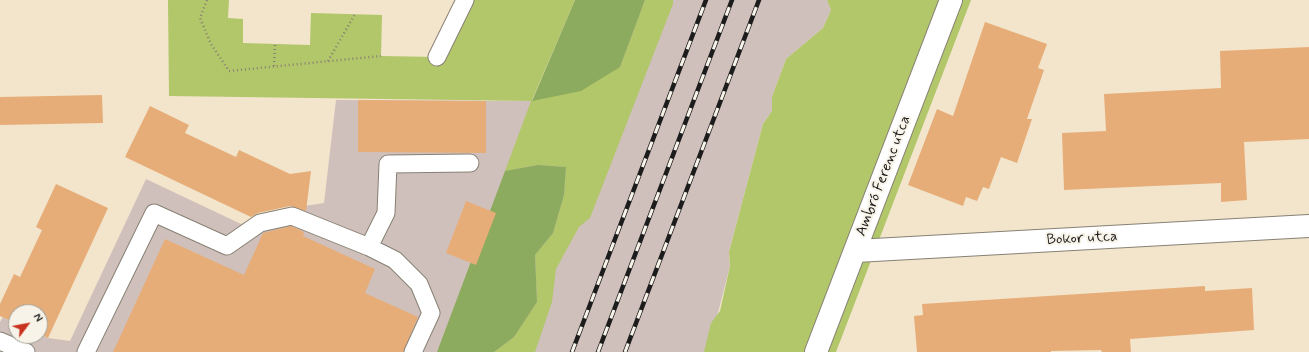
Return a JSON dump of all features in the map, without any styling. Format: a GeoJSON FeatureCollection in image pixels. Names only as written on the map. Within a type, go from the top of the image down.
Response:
{"type":"FeatureCollection","features":[{"type":"Feature","properties":{"kind":"street","name":"Ambró Ferenc utca"},"geometry":{"type":"LineString","coordinates":[[816,352],[951,0]]}},
{"type":"Feature","properties":{"kind":"street","name":"Bokor utca"},"geometry":{"type":"LineString","coordinates":[[856,251],[1309,226]]}},
{"type":"Feature","properties":{"kind":"lane"},"geometry":{"type":"LineString","coordinates":[[436,57],[465,0]]}},
{"type":"Feature","properties":{"kind":"lane"},"geometry":{"type":"LineString","coordinates":[[369,247],[386,213],[388,164],[470,163]]}},
{"type":"Feature","properties":{"kind":"lane"},"geometry":{"type":"LineString","coordinates":[[86,352],[154,213],[227,246],[260,223],[292,216],[369,247],[395,260],[420,284],[431,313],[413,352]]}},
{"type":"Feature","properties":{"kind":"lane"},"geometry":{"type":"LineString","coordinates":[[0,340],[26,352]]}},
{"type":"Feature","properties":{"kind":"path"},"geometry":{"type":"LineString","coordinates":[[206,0],[200,18],[211,44],[229,71],[381,56]]}},
{"type":"Feature","properties":{"kind":"path"},"geometry":{"type":"LineString","coordinates":[[328,61],[355,14]]}},
{"type":"Feature","properties":{"kind":"path"},"geometry":{"type":"LineString","coordinates":[[274,66],[275,44]]}},
{"type":"Feature","properties":{"kind":"shaded area"},"geometry":{"type":"Polygon","coordinates":[[[649,0],[827,0],[831,10],[823,28],[786,59],[772,97],[772,111],[763,124],[729,252],[730,266],[708,352],[0,352],[0,322],[3,317],[8,319],[8,344],[48,344],[48,338],[70,341],[146,179],[241,224],[271,211],[324,203],[336,100],[532,101],[649,0]]]}},
{"type":"Feature","properties":{"kind":"green space"},"geometry":{"type":"Polygon","coordinates":[[[168,0],[229,0],[228,18],[243,19],[243,43],[310,45],[311,13],[382,15],[381,56],[436,57],[465,0],[575,0],[532,100],[620,67],[645,0],[673,0],[673,4],[590,218],[579,227],[556,269],[552,302],[535,352],[494,352],[514,337],[537,302],[535,255],[553,233],[564,195],[566,167],[538,165],[505,171],[531,101],[169,96],[168,0]]]}},
{"type":"Feature","properties":{"kind":"green space"},"geometry":{"type":"Polygon","coordinates":[[[575,0],[645,0],[620,67],[581,91],[532,101],[575,0]]]}},
{"type":"Feature","properties":{"kind":"green space"},"geometry":{"type":"Polygon","coordinates":[[[827,0],[971,0],[836,352],[704,352],[711,323],[720,311],[730,266],[729,252],[763,124],[772,111],[772,97],[786,59],[823,28],[831,10],[827,0]]]}},
{"type":"Feature","properties":{"kind":"green space"},"geometry":{"type":"Polygon","coordinates":[[[538,165],[566,167],[564,195],[553,233],[535,255],[537,302],[514,337],[494,352],[437,352],[505,171],[538,165]]]}},
{"type":"Feature","properties":{"kind":"building"},"geometry":{"type":"Polygon","coordinates":[[[985,22],[1047,44],[1038,68],[1044,70],[1027,119],[1032,119],[1017,163],[1001,157],[989,189],[983,187],[977,201],[966,197],[963,206],[908,185],[937,109],[953,116],[985,22]]]}},
{"type":"Feature","properties":{"kind":"building"},"geometry":{"type":"Polygon","coordinates":[[[1309,47],[1309,139],[1244,142],[1247,200],[1221,202],[1221,183],[1064,190],[1062,133],[1106,131],[1104,94],[1221,88],[1220,51],[1309,47]]]}},
{"type":"Feature","properties":{"kind":"building"},"geometry":{"type":"Polygon","coordinates":[[[102,95],[103,123],[0,125],[0,97],[102,95]]]}},
{"type":"Feature","properties":{"kind":"building"},"geometry":{"type":"Polygon","coordinates":[[[358,100],[486,101],[486,153],[358,152],[358,100]]]}},
{"type":"Feature","properties":{"kind":"building"},"geometry":{"type":"Polygon","coordinates":[[[150,106],[189,125],[185,133],[236,157],[239,150],[290,174],[311,171],[306,211],[290,206],[258,213],[251,217],[125,157],[150,106]]]}},
{"type":"Feature","properties":{"kind":"building"},"geometry":{"type":"Polygon","coordinates":[[[56,184],[108,208],[48,338],[48,304],[8,304],[8,320],[0,316],[0,304],[14,274],[20,277],[42,230],[36,227],[56,184]]]}},
{"type":"Feature","properties":{"kind":"building"},"geometry":{"type":"Polygon","coordinates":[[[466,201],[496,213],[476,265],[446,253],[466,201]]]}},
{"type":"Feature","properties":{"kind":"building"},"geometry":{"type":"Polygon","coordinates":[[[291,226],[304,232],[303,236],[375,269],[365,293],[418,317],[403,352],[113,352],[165,239],[244,275],[263,233],[291,226]]]}},
{"type":"Feature","properties":{"kind":"building"},"geometry":{"type":"Polygon","coordinates":[[[1205,286],[1205,291],[1252,288],[1254,330],[1130,339],[1131,352],[1102,352],[1101,350],[1051,352],[917,352],[914,316],[923,315],[922,304],[1205,286]]]}},
{"type":"Feature","properties":{"kind":"railway"},"geometry":{"type":"LineString","coordinates":[[572,352],[706,0]]}},
{"type":"Feature","properties":{"kind":"railway"},"geometry":{"type":"LineString","coordinates":[[598,352],[732,0]]}},
{"type":"Feature","properties":{"kind":"railway"},"geometry":{"type":"LineString","coordinates":[[625,352],[759,0]]}}]}
